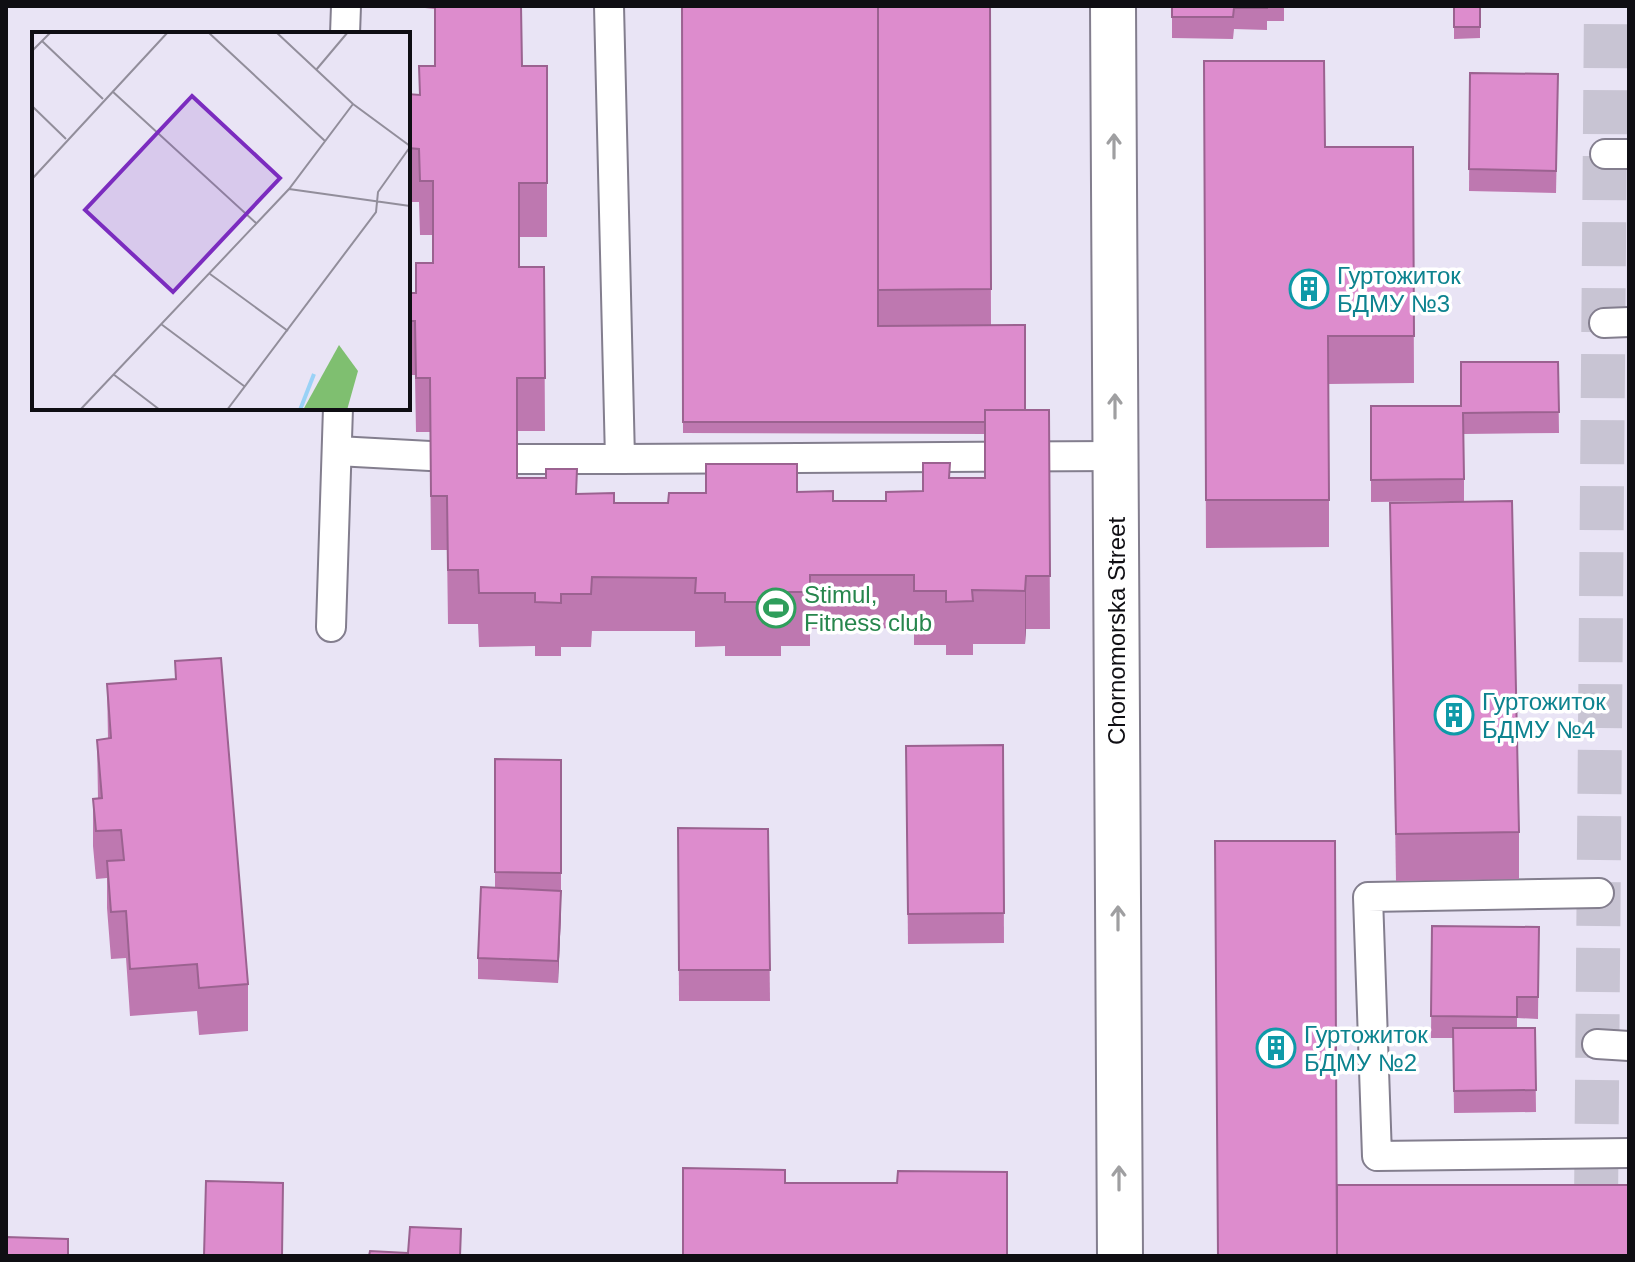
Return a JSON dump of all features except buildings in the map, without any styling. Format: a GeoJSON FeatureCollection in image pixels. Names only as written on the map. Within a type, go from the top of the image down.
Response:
{"type":"FeatureCollection","features":[{"type":"Feature","properties":{"kind":"street","name":"Chornomorska Street"},"geometry":{"type":"LineString","coordinates":[[1113,6],[1120,1256]]}},
{"type":"Feature","properties":{"kind":"lane"},"geometry":{"type":"LineString","coordinates":[[345,32],[346,6]]}},
{"type":"Feature","properties":{"kind":"lane"},"geometry":{"type":"LineString","coordinates":[[609,6],[620,459]]}},
{"type":"Feature","properties":{"kind":"lane"},"geometry":{"type":"LineString","coordinates":[[331,627],[338,410]]}},
{"type":"Feature","properties":{"kind":"lane"},"geometry":{"type":"LineString","coordinates":[[337,451],[430,456]]}},
{"type":"Feature","properties":{"kind":"lane"},"geometry":{"type":"LineString","coordinates":[[517,459],[1115,456]]}},
{"type":"Feature","properties":{"kind":"lane"},"geometry":{"type":"LineString","coordinates":[[1599,893],[1368,897],[1377,1156],[1629,1153]]}},
{"type":"Feature","properties":{"kind":"lane"},"geometry":{"type":"LineString","coordinates":[[1597,1044],[1629,1046]]}},
{"type":"Feature","properties":{"kind":"tunnel"},"geometry":{"type":"LineString","coordinates":[[1598,1256],[1606,6]]}},
{"type":"Feature","properties":{"kind":"place","name":"Гуртожиток БДМУ №3"},"geometry":{"type":"Point","coordinates":[1309,289]}},
{"type":"Feature","properties":{"kind":"place","name":"Stimul, Fitness club"},"geometry":{"type":"Point","coordinates":[776,608]}},
{"type":"Feature","properties":{"kind":"place","name":"Гуртожиток БДМУ №4"},"geometry":{"type":"Point","coordinates":[1454,715]}},
{"type":"Feature","properties":{"kind":"place","name":"Гуртожиток БДМУ №2"},"geometry":{"type":"Point","coordinates":[1276,1048]}}]}
